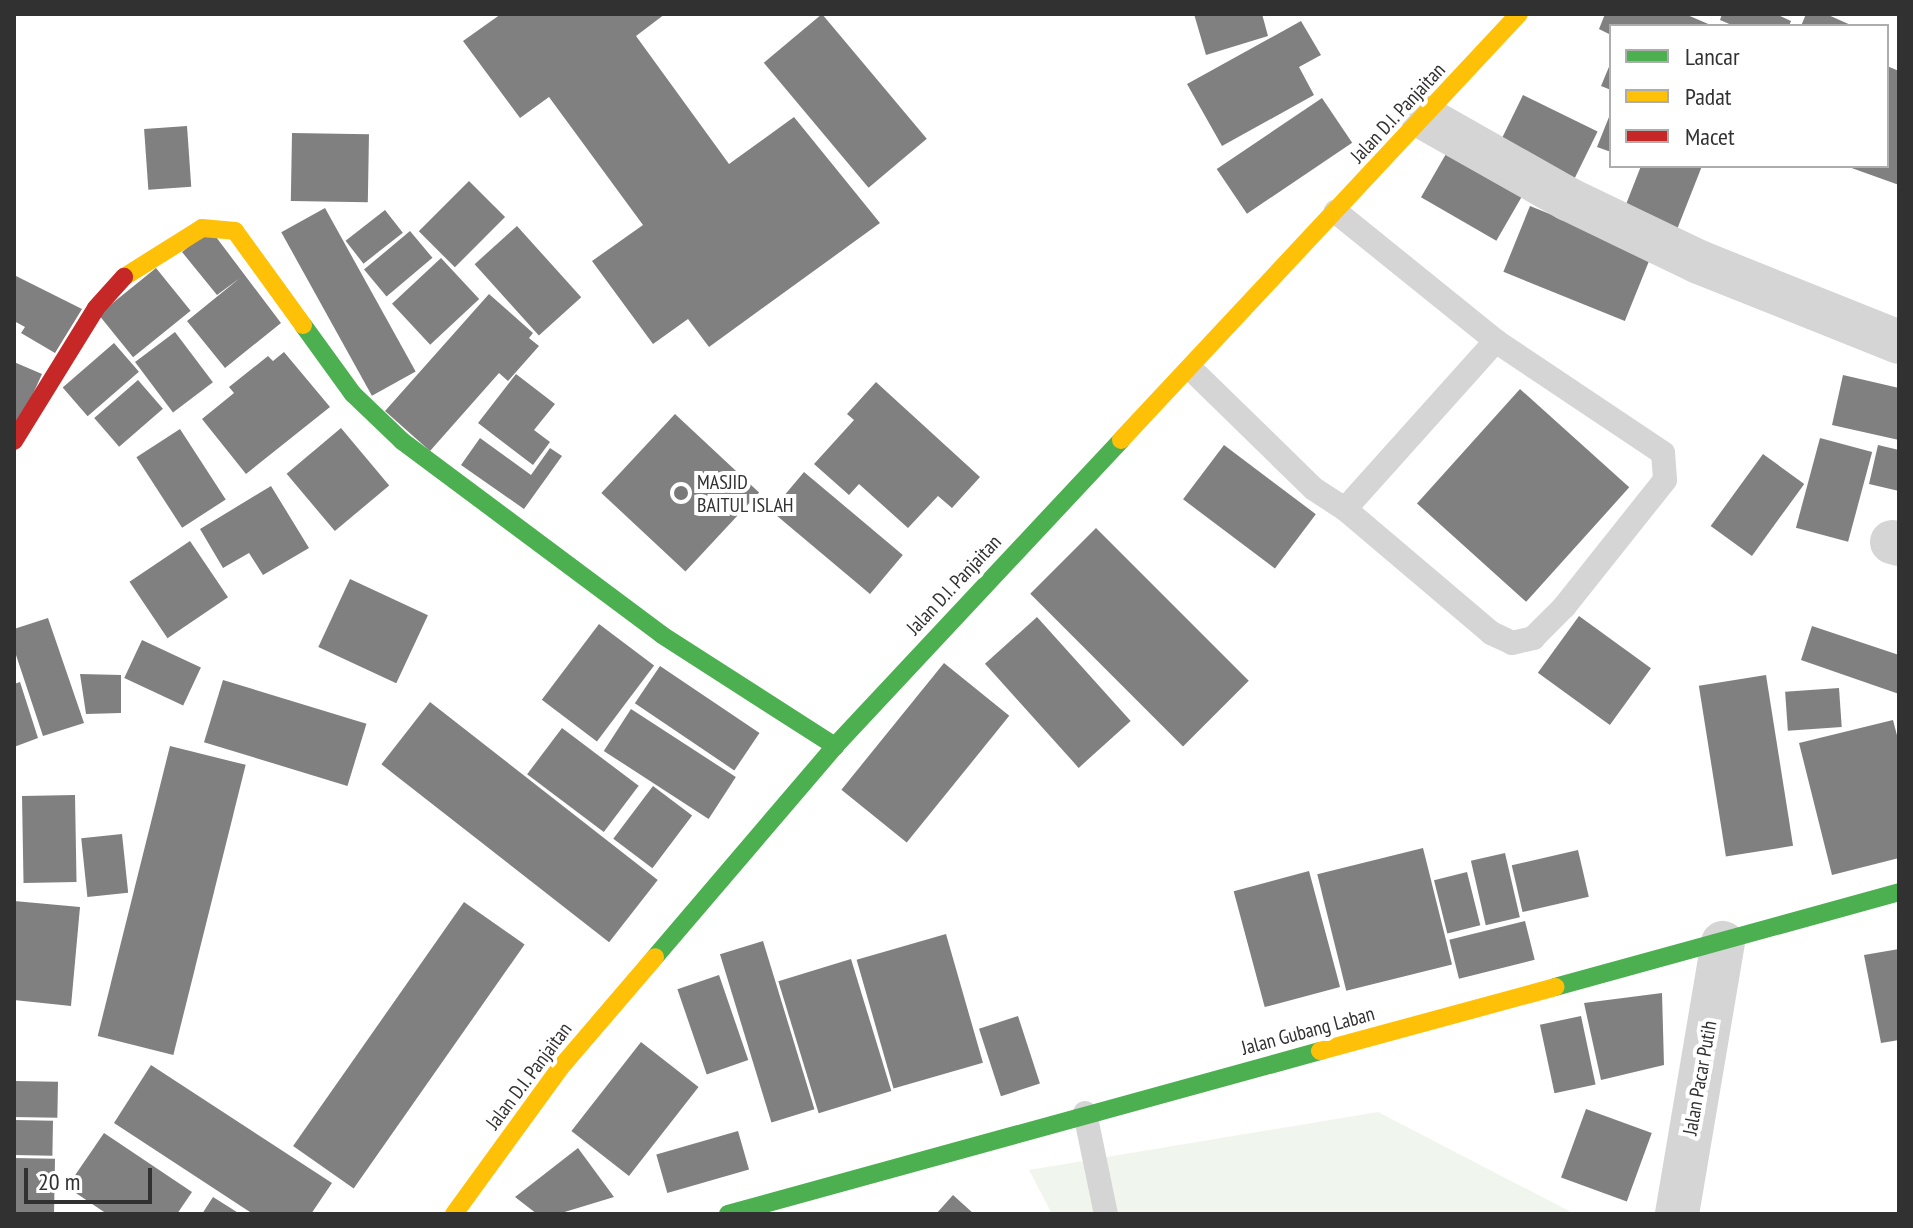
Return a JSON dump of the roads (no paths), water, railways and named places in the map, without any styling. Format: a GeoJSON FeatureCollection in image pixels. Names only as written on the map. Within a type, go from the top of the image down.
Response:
{"type":"FeatureCollection","features":[{"type":"Feature","properties":{"kind":"street","name":"Jalan D.I. Panjaitan"},"geometry":{"type":"LineString","coordinates":[[454,1214],[560,1068],[835,746],[1192,370],[1519,14]]}},
{"type":"Feature","properties":{"kind":"street"},"geometry":{"type":"LineString","coordinates":[[1423,117],[1568,199],[1699,262],[1899,342]]}},
{"type":"Feature","properties":{"kind":"street"},"geometry":{"type":"LineString","coordinates":[[14,441],[96,308],[126,275],[202,228],[235,231],[353,394],[402,441],[662,635],[835,746]]}},
{"type":"Feature","properties":{"kind":"street","name":"Jalan Gubang Laban"},"geometry":{"type":"LineString","coordinates":[[728,1214],[1085,1113],[1723,943],[1899,892]]}},
{"type":"Feature","properties":{"kind":"street","name":"Jalan Pacar Putih"},"geometry":{"type":"LineString","coordinates":[[1677,1214],[1723,943]]}},
{"type":"Feature","properties":{"kind":"lane"},"geometry":{"type":"LineString","coordinates":[[1192,370],[1314,489],[1345,509],[1491,633],[1512,643],[1533,638],[1564,607],[1665,480],[1663,453],[1496,341],[1336,212]]}},
{"type":"Feature","properties":{"kind":"lane"},"geometry":{"type":"LineString","coordinates":[[1345,509],[1496,341]]}},
{"type":"Feature","properties":{"kind":"lane"},"geometry":{"type":"LineString","coordinates":[[1085,1113],[1106,1214]]}},
{"type":"Feature","properties":{"kind":"place","name":"MASJID BAITUL ISLAH"},"geometry":{"type":"Point","coordinates":[681,493]}}]}
